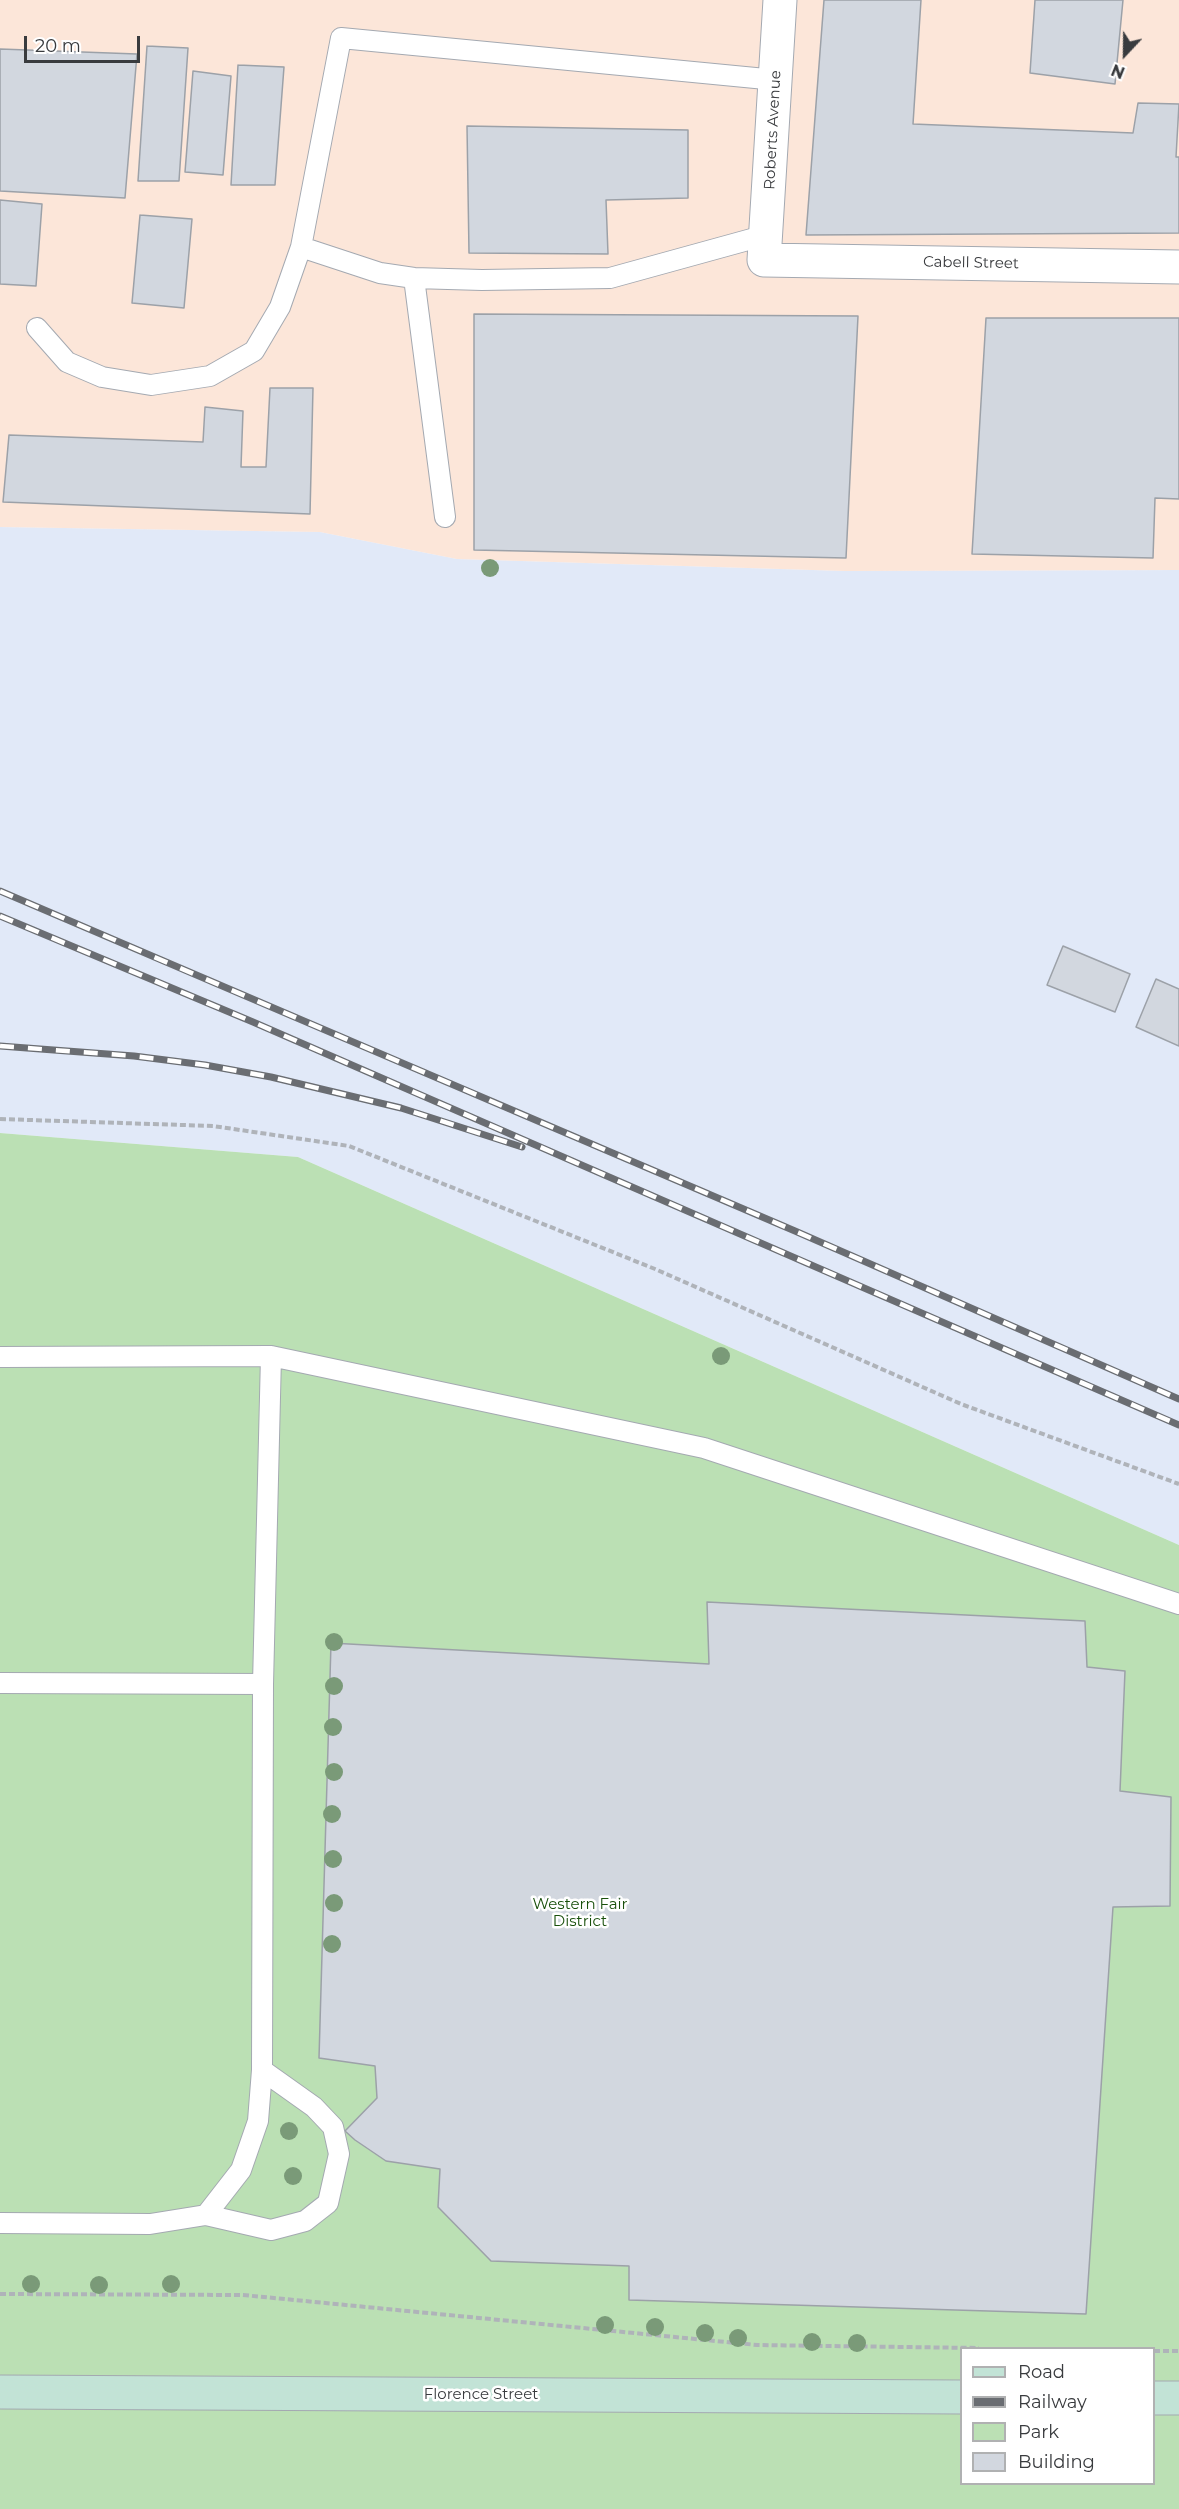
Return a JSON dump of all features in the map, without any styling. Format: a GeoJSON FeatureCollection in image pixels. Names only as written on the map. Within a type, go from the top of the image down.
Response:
{"type":"FeatureCollection","features":[{"type":"Feature","properties":{"kind":"main road","name":"Florence Street"},"geometry":{"type":"LineString","coordinates":[[0,2392],[960,2397]]}},
{"type":"Feature","properties":{"kind":"main road"},"geometry":{"type":"LineString","coordinates":[[1155,2398],[1179,2398]]}},
{"type":"Feature","properties":{"kind":"street","name":"Roberts Avenue"},"geometry":{"type":"LineString","coordinates":[[765,248],[780,0]]}},
{"type":"Feature","properties":{"kind":"street","name":"Cabell Street"},"geometry":{"type":"LineString","coordinates":[[765,248],[1179,267]]}},
{"type":"Feature","properties":{"kind":"lane"},"geometry":{"type":"LineString","coordinates":[[37,328],[67,362],[102,377],[151,385],[210,376],[254,351],[280,307],[301,247],[341,38],[776,80]]}},
{"type":"Feature","properties":{"kind":"lane"},"geometry":{"type":"LineString","coordinates":[[301,247],[380,273],[414,278],[482,280],[610,278],[765,248]]}},
{"type":"Feature","properties":{"kind":"lane"},"geometry":{"type":"LineString","coordinates":[[414,278],[445,517]]}},
{"type":"Feature","properties":{"kind":"lane"},"geometry":{"type":"LineString","coordinates":[[206,2216],[241,2170],[258,2121],[262,2070],[263,1684],[271,1356]]}},
{"type":"Feature","properties":{"kind":"lane"},"geometry":{"type":"LineString","coordinates":[[0,1357],[271,1356],[704,1448],[1179,1604]]}},
{"type":"Feature","properties":{"kind":"lane"},"geometry":{"type":"LineString","coordinates":[[0,1683],[263,1684]]}},
{"type":"Feature","properties":{"kind":"lane"},"geometry":{"type":"LineString","coordinates":[[0,2223],[150,2224],[206,2216],[271,2230],[305,2221],[328,2203],[339,2154],[333,2127],[314,2107],[262,2070]]}},
{"type":"Feature","properties":{"kind":"path"},"geometry":{"type":"LineString","coordinates":[[0,1119],[213,1126],[349,1146],[655,1269],[961,1404],[1179,1484]]}},
{"type":"Feature","properties":{"kind":"path"},"geometry":{"type":"LineString","coordinates":[[0,2294],[243,2295],[758,2345],[960,2349]]}},
{"type":"Feature","properties":{"kind":"path"},"geometry":{"type":"LineString","coordinates":[[1155,2351],[1179,2351]]}},
{"type":"Feature","properties":{"kind":"shaded area"},"geometry":{"type":"Polygon","coordinates":[[[0,0],[1179,0],[1179,570],[845,571],[457,559],[320,532],[0,527],[0,0]]]}},
{"type":"Feature","properties":{"kind":"shaded area"},"geometry":{"type":"Polygon","coordinates":[[[0,527],[320,532],[457,559],[845,571],[1179,570],[1179,1545],[298,1157],[0,1133],[0,527]]]}},
{"type":"Feature","properties":{"kind":"green space","name":"Western Fair District"},"geometry":{"type":"Polygon","coordinates":[[[0,1133],[298,1157],[1179,1545],[1179,2509],[0,2509],[0,1133]]]}},
{"type":"Feature","properties":{"kind":"building"},"geometry":{"type":"Polygon","coordinates":[[[824,0],[921,0],[913,124],[1133,133],[1138,103],[1179,104],[1176,157],[1179,157],[1179,233],[806,235],[824,0]]]}},
{"type":"Feature","properties":{"kind":"building"},"geometry":{"type":"Polygon","coordinates":[[[1035,0],[1123,0],[1115,84],[1030,73],[1035,0]]]}},
{"type":"Feature","properties":{"kind":"building"},"geometry":{"type":"Polygon","coordinates":[[[147,46],[188,48],[179,181],[138,181],[147,46]]]}},
{"type":"Feature","properties":{"kind":"building"},"geometry":{"type":"Polygon","coordinates":[[[0,49],[137,54],[125,198],[0,191],[0,49]]]}},
{"type":"Feature","properties":{"kind":"building"},"geometry":{"type":"Polygon","coordinates":[[[238,65],[284,67],[275,185],[231,185],[238,65]]]}},
{"type":"Feature","properties":{"kind":"building"},"geometry":{"type":"Polygon","coordinates":[[[193,71],[231,76],[223,175],[185,172],[193,71]]]}},
{"type":"Feature","properties":{"kind":"building"},"geometry":{"type":"Polygon","coordinates":[[[467,126],[688,130],[688,198],[606,200],[608,254],[469,253],[467,126]]]}},
{"type":"Feature","properties":{"kind":"building"},"geometry":{"type":"Polygon","coordinates":[[[0,200],[42,204],[36,286],[0,284],[0,200]]]}},
{"type":"Feature","properties":{"kind":"building"},"geometry":{"type":"Polygon","coordinates":[[[140,215],[192,219],[184,308],[132,303],[140,215]]]}},
{"type":"Feature","properties":{"kind":"building"},"geometry":{"type":"Polygon","coordinates":[[[474,314],[858,316],[846,558],[474,550],[474,314]]]}},
{"type":"Feature","properties":{"kind":"building"},"geometry":{"type":"Polygon","coordinates":[[[986,318],[1179,318],[1179,499],[1155,498],[1153,558],[972,554],[986,318]]]}},
{"type":"Feature","properties":{"kind":"building"},"geometry":{"type":"Polygon","coordinates":[[[270,388],[313,388],[310,514],[3,502],[9,435],[203,442],[205,407],[243,411],[241,467],[266,467],[270,388]]]}},
{"type":"Feature","properties":{"kind":"building"},"geometry":{"type":"Polygon","coordinates":[[[1063,946],[1130,974],[1115,1012],[1047,985],[1063,946]]]}},
{"type":"Feature","properties":{"kind":"building"},"geometry":{"type":"Polygon","coordinates":[[[1156,979],[1179,989],[1179,1046],[1136,1027],[1156,979]]]}},
{"type":"Feature","properties":{"kind":"building"},"geometry":{"type":"Polygon","coordinates":[[[707,1602],[1085,1621],[1087,1667],[1125,1671],[1120,1791],[1171,1797],[1170,1906],[1113,1907],[1086,2314],[629,2300],[629,2266],[491,2261],[438,2207],[440,2169],[386,2161],[345,2131],[377,2098],[375,2066],[319,2058],[331,1643],[709,1664],[707,1602]]]}},
{"type":"Feature","properties":{"kind":"railway"},"geometry":{"type":"LineString","coordinates":[[0,891],[795,1231],[1179,1399]]}},
{"type":"Feature","properties":{"kind":"railway"},"geometry":{"type":"LineString","coordinates":[[0,916],[253,1022],[1179,1425]]}},
{"type":"Feature","properties":{"kind":"railway"},"geometry":{"type":"LineString","coordinates":[[0,1046],[134,1056],[205,1065],[271,1077],[401,1108],[522,1147]]}}]}
